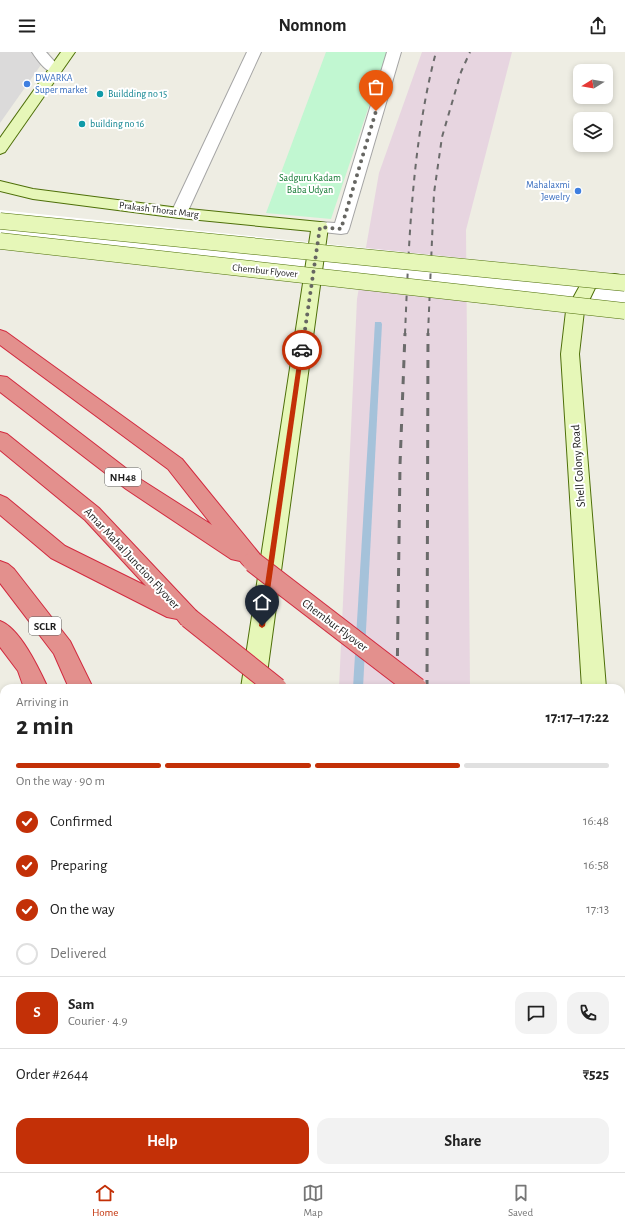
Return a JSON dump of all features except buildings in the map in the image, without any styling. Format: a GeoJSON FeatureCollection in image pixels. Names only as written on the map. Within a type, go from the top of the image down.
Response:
{"type":"FeatureCollection","features":[{"type":"Feature","properties":{"kind":"highway"},"geometry":{"type":"LineString","coordinates":[[0,336],[175,464],[253,562]]}},
{"type":"Feature","properties":{"kind":"highway","name":"NH48"},"geometry":{"type":"LineString","coordinates":[[0,382],[133,484],[253,562]]}},
{"type":"Feature","properties":{"kind":"highway","name":"Amar Mahal Junction Flyover"},"geometry":{"type":"LineString","coordinates":[[0,439],[92,514],[189,618]]}},
{"type":"Feature","properties":{"kind":"highway"},"geometry":{"type":"LineString","coordinates":[[0,503],[58,552],[189,618],[272,684]]}},
{"type":"Feature","properties":{"kind":"highway","name":"Chembur Flyover"},"geometry":{"type":"LineString","coordinates":[[253,562],[412,684]]}},
{"type":"Feature","properties":{"kind":"highway","name":"SCLR"},"geometry":{"type":"LineString","coordinates":[[0,570],[6,575],[62,648],[79,684]]}},
{"type":"Feature","properties":{"kind":"highway"},"geometry":{"type":"LineString","coordinates":[[0,630],[27,666],[34,684]]}},
{"type":"Feature","properties":{"kind":"street"},"geometry":{"type":"LineString","coordinates":[[39,52],[55,70]]}},
{"type":"Feature","properties":{"kind":"street"},"geometry":{"type":"LineString","coordinates":[[0,148],[68,52]]}},
{"type":"Feature","properties":{"kind":"street"},"geometry":{"type":"LineString","coordinates":[[179,213],[249,52]]}},
{"type":"Feature","properties":{"kind":"street","name":"Prakash Thorat Marg"},"geometry":{"type":"LineString","coordinates":[[0,186],[33,194],[179,213],[341,229],[394,52]]}},
{"type":"Feature","properties":{"kind":"street","name":"Chembur Flyover"},"geometry":{"type":"LineString","coordinates":[[0,221],[625,283]]}},
{"type":"Feature","properties":{"kind":"street"},"geometry":{"type":"LineString","coordinates":[[254,684],[320,227]]}},
{"type":"Feature","properties":{"kind":"street","name":"Chembur Flyover"},"geometry":{"type":"LineString","coordinates":[[0,241],[625,311]]}},
{"type":"Feature","properties":{"kind":"street","name":"Shell Colony Road"},"geometry":{"type":"LineString","coordinates":[[594,684],[570,354],[575,311],[589,284],[625,276]]}},
{"type":"Feature","properties":{"kind":"street"},"geometry":{"type":"LineString","coordinates":[[575,311],[625,317]]}},
{"type":"Feature","properties":{"kind":"shaded area"},"geometry":{"type":"Polygon","coordinates":[[[0,52],[50,52],[0,123],[0,52]]]}},
{"type":"Feature","properties":{"kind":"shaded area"},"geometry":{"type":"Polygon","coordinates":[[[422,52],[512,52],[466,230],[470,684],[339,684],[357,299],[379,173],[422,52]]]}},
{"type":"Feature","properties":{"kind":"green space","name":"Sadguru Kadam Baba Udyan"},"geometry":{"type":"Polygon","coordinates":[[[326,52],[387,52],[331,219],[266,213],[326,52]]]}},
{"type":"Feature","properties":{"kind":"pier"},"geometry":{"type":"Polygon","coordinates":[[[0,210],[625,275],[625,316],[0,248],[0,210]]]}},
{"type":"Feature","properties":{"kind":"waterway"},"geometry":{"type":"LineString","coordinates":[[358,684],[378,324]]}},
{"type":"Feature","properties":{"kind":"railway"},"geometry":{"type":"LineString","coordinates":[[405,334],[413,192],[422,121],[436,52]]}},
{"type":"Feature","properties":{"kind":"railway"},"geometry":{"type":"LineString","coordinates":[[428,334],[434,193],[442,137],[461,72],[470,52]]}},
{"type":"Feature","properties":{"kind":"railway"},"geometry":{"type":"LineString","coordinates":[[397,684],[400,465],[405,333]]}},
{"type":"Feature","properties":{"kind":"railway"},"geometry":{"type":"LineString","coordinates":[[427,684],[428,333]]}},
{"type":"Feature","properties":{"kind":"way so far"},"geometry":{"type":"LineString","coordinates":[[302,350],[320,227],[341,229],[376,111]]}},
{"type":"Feature","properties":{"kind":"place","name":"DWARKA Super market"},"geometry":{"type":"Point","coordinates":[27,84]}},
{"type":"Feature","properties":{"kind":"place","name":"Buildding no 15"},"geometry":{"type":"Point","coordinates":[100,94]}},
{"type":"Feature","properties":{"kind":"place","name":"building no 16"},"geometry":{"type":"Point","coordinates":[82,124]}},
{"type":"Feature","properties":{"kind":"place","name":"Mahalaxmi Jewelry"},"geometry":{"type":"Point","coordinates":[578,191]}},
{"type":"Feature","properties":{"kind":"route"},"geometry":{"type":"LineString","coordinates":[[262,626],[302,350]]}}]}
